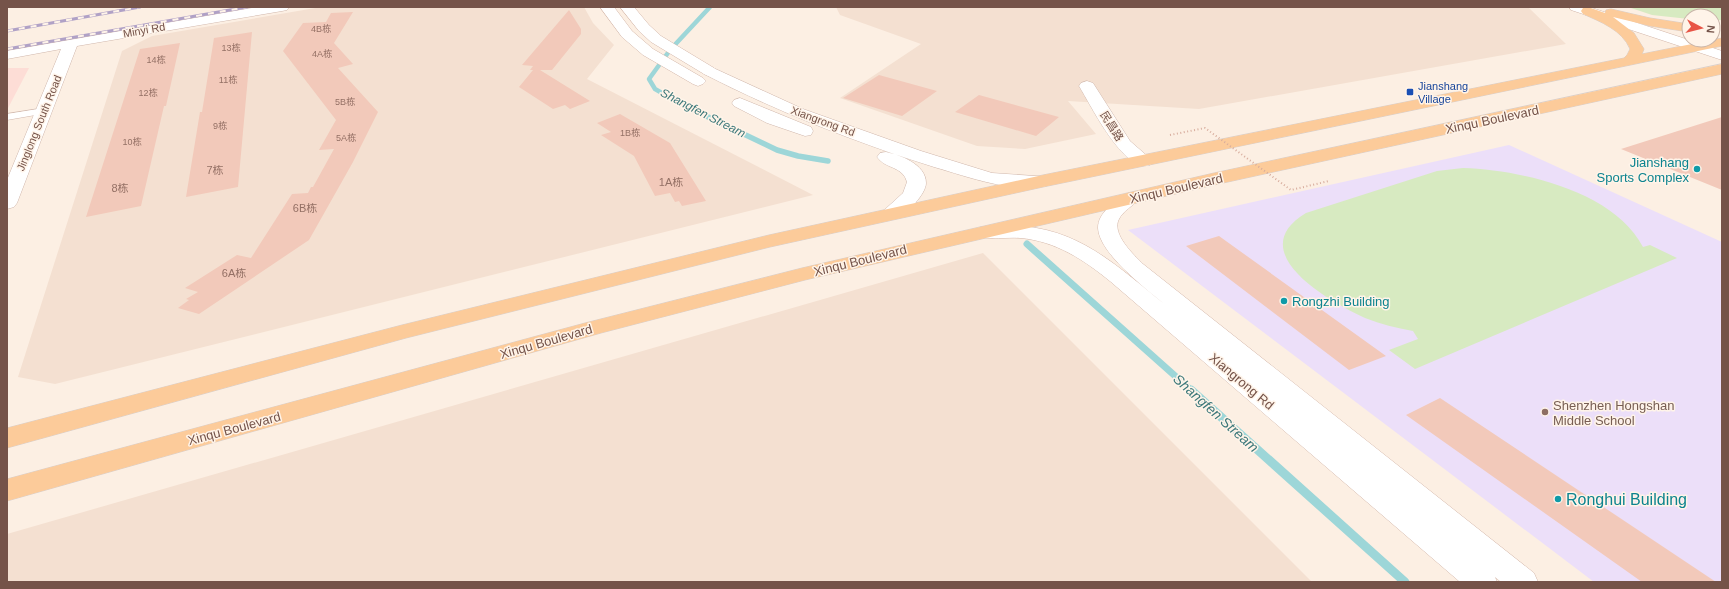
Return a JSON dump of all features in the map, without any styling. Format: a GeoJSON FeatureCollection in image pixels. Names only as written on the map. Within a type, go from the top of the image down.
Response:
{"type":"FeatureCollection","features":[{"type":"Feature","properties":{"kind":"main road","name":"Minyi Rd"},"geometry":{"type":"LineString","coordinates":[[7,55],[282,7]]}},
{"type":"Feature","properties":{"kind":"main road","name":"Xiangrong Rd"},"geometry":{"type":"LineString","coordinates":[[607,7],[627,34],[648,52],[704,76],[749,91],[797,112],[923,158],[990,178],[1020,181],[1043,181]]}},
{"type":"Feature","properties":{"kind":"main road","name":"Xiangrong Rd"},"geometry":{"type":"LineString","coordinates":[[627,7],[637,20],[656,39],[704,76],[773,119],[819,136],[892,159],[906,166],[915,174],[917,184],[911,197],[906,203],[891,213]]}},
{"type":"Feature","properties":{"kind":"main road"},"geometry":{"type":"LineString","coordinates":[[1586,8],[1650,22],[1681,27]]}},
{"type":"Feature","properties":{"kind":"main road"},"geometry":{"type":"LineString","coordinates":[[1586,8],[1681,36]]}},
{"type":"Feature","properties":{"kind":"main road"},"geometry":{"type":"LineString","coordinates":[[1586,8],[1614,24],[1632,38],[1637,49],[1634,57],[1629,61]]}},
{"type":"Feature","properties":{"kind":"main road"},"geometry":{"type":"LineString","coordinates":[[1611,13],[1681,35]]}},
{"type":"Feature","properties":{"kind":"main road","name":"Jinglong South Road"},"geometry":{"type":"LineString","coordinates":[[7,203],[71,43]]}},
{"type":"Feature","properties":{"kind":"main road"},"geometry":{"type":"LineString","coordinates":[[7,438],[592,284],[769,240],[1043,181],[1629,61],[1681,47]]}},
{"type":"Feature","properties":{"kind":"main road"},"geometry":{"type":"LineString","coordinates":[[1711,48],[1722,56]]}},
{"type":"Feature","properties":{"kind":"main road","name":"Xinqu Boulevard"},"geometry":{"type":"LineString","coordinates":[[7,490],[700,300],[978,232],[1722,69]]}},
{"type":"Feature","properties":{"kind":"main road"},"geometry":{"type":"LineString","coordinates":[[1677,79],[1722,80]]}},
{"type":"Feature","properties":{"kind":"main road","name":"民昌路"},"geometry":{"type":"LineString","coordinates":[[1087,86],[1123,144],[1144,161]]}},
{"type":"Feature","properties":{"kind":"main road","name":"Xiangrong Rd"},"geometry":{"type":"LineString","coordinates":[[1129,199],[1109,219],[1108,233],[1115,246],[1134,267],[1148,280],[1523,582]]}},
{"type":"Feature","properties":{"kind":"main road","name":"Xiangrong Rd"},"geometry":{"type":"LineString","coordinates":[[978,232],[1022,232],[1045,236],[1069,243],[1087,253],[1137,293],[1482,582]]}},
{"type":"Feature","properties":{"kind":"lane"},"geometry":{"type":"LineString","coordinates":[[7,117],[44,111]]}},
{"type":"Feature","properties":{"kind":"path"},"geometry":{"type":"LineString","coordinates":[[1170,135],[1205,128],[1291,190],[1329,181]]}},
{"type":"Feature","properties":{"kind":"shaded area"},"geometry":{"type":"Polygon","coordinates":[[[321,7],[584,7],[593,23],[614,45],[587,79],[813,195],[55,384],[18,377],[122,51],[152,36],[321,7]]]}},
{"type":"Feature","properties":{"kind":"shaded area","name":"Jianshang Village"},"geometry":{"type":"Polygon","coordinates":[[[836,7],[1528,7],[1566,44],[1199,109],[1068,101],[1096,134],[1025,149],[977,146],[840,98],[921,44],[840,15],[836,7]]]}},
{"type":"Feature","properties":{"kind":"shaded area"},"geometry":{"type":"Polygon","coordinates":[[[7,68],[29,68],[7,110],[7,68]]]}},
{"type":"Feature","properties":{"kind":"shaded area","name":"Shenzhen Hongshan Middle School"},"geometry":{"type":"Polygon","coordinates":[[[1509,145],[1722,242],[1722,582],[1594,582],[1128,230],[1509,145]]]}},
{"type":"Feature","properties":{"kind":"shaded area"},"geometry":{"type":"Polygon","coordinates":[[[983,253],[1312,582],[7,582],[7,534],[983,253]]]}},
{"type":"Feature","properties":{"kind":"green space"},"geometry":{"type":"Polygon","coordinates":[[[1628,7],[1722,7],[1722,20],[1721,8],[1681,8],[1681,18],[1652,15],[1628,7]]]}},
{"type":"Feature","properties":{"kind":"green space"},"geometry":{"type":"Polygon","coordinates":[[[1463,168],[1512,173],[1564,187],[1589,198],[1611,211],[1629,228],[1643,247],[1650,245],[1677,258],[1415,369],[1389,350],[1418,339],[1413,331],[1389,326],[1365,318],[1332,300],[1314,288],[1298,274],[1287,259],[1283,244],[1288,228],[1306,213],[1437,171],[1463,168]]]}},
{"type":"Feature","properties":{"kind":"building"},"geometry":{"type":"Polygon","coordinates":[[[569,10],[581,29],[581,34],[552,70],[540,70],[590,101],[570,109],[565,105],[553,109],[519,87],[533,70],[530,70],[533,66],[522,65],[569,10]]]}},
{"type":"Feature","properties":{"kind":"building"},"geometry":{"type":"Polygon","coordinates":[[[353,12],[334,43],[353,64],[338,68],[378,112],[353,162],[309,240],[199,314],[178,308],[189,300],[186,299],[198,292],[185,288],[237,255],[251,258],[292,194],[308,193],[311,187],[313,187],[334,149],[319,150],[336,120],[283,51],[303,23],[326,22],[331,13],[353,12]]]}},
{"type":"Feature","properties":{"kind":"building"},"geometry":{"type":"Polygon","coordinates":[[[252,32],[238,187],[186,197],[214,38],[252,32]]]}},
{"type":"Feature","properties":{"kind":"building"},"geometry":{"type":"Polygon","coordinates":[[[180,43],[141,206],[86,217],[140,49],[180,43]]]}},
{"type":"Feature","properties":{"kind":"building"},"geometry":{"type":"Polygon","coordinates":[[[879,75],[937,91],[902,116],[843,98],[879,75]]]}},
{"type":"Feature","properties":{"kind":"building"},"geometry":{"type":"Polygon","coordinates":[[[979,95],[1059,117],[1036,136],[955,112],[979,95]]]}},
{"type":"Feature","properties":{"kind":"building"},"geometry":{"type":"Polygon","coordinates":[[[620,114],[670,143],[706,201],[682,206],[679,201],[675,202],[670,193],[655,196],[634,156],[601,135],[611,132],[597,123],[620,114]]]}},
{"type":"Feature","properties":{"kind":"building","name":"Jianshang Sports Complex"},"geometry":{"type":"Polygon","coordinates":[[[1722,117],[1722,190],[1621,149],[1722,117]]]}},
{"type":"Feature","properties":{"kind":"building","name":"Rongzhi Building"},"geometry":{"type":"Polygon","coordinates":[[[1219,236],[1386,356],[1349,370],[1186,246],[1219,236]]]}},
{"type":"Feature","properties":{"kind":"building","name":"Ronghui Building"},"geometry":{"type":"Polygon","coordinates":[[[1440,398],[1716,582],[1642,582],[1406,415],[1440,398]]]}},
{"type":"Feature","properties":{"kind":"waterway","name":"Shangfen Stream"},"geometry":{"type":"LineString","coordinates":[[681,104],[655,89],[649,79],[670,50],[710,7]]}},
{"type":"Feature","properties":{"kind":"waterway","name":"Shangfen Stream"},"geometry":{"type":"LineString","coordinates":[[681,104],[777,150],[798,156],[828,161]]}},
{"type":"Feature","properties":{"kind":"waterway","name":"Shangfen Stream"},"geometry":{"type":"LineString","coordinates":[[1027,244],[1192,391]]}},
{"type":"Feature","properties":{"kind":"waterway","name":"Shangfen Stream"},"geometry":{"type":"LineString","coordinates":[[1191,390],[1405,582]]}},
{"type":"Feature","properties":{"kind":"railway"},"geometry":{"type":"LineString","coordinates":[[7,31],[140,7]]}},
{"type":"Feature","properties":{"kind":"railway"},"geometry":{"type":"LineString","coordinates":[[7,49],[247,7]]}},
{"type":"Feature","properties":{"kind":"place","name":"Jianshang Village"},"geometry":{"type":"Point","coordinates":[1410,92]}},
{"type":"Feature","properties":{"kind":"place","name":"Jianshang Sports Complex"},"geometry":{"type":"Point","coordinates":[1697,169]}},
{"type":"Feature","properties":{"kind":"place","name":"Rongzhi Building"},"geometry":{"type":"Point","coordinates":[1284,301]}},
{"type":"Feature","properties":{"kind":"place","name":"Shenzhen Hongshan Middle School"},"geometry":{"type":"Point","coordinates":[1545,412]}},
{"type":"Feature","properties":{"kind":"place","name":"Ronghui Building"},"geometry":{"type":"Point","coordinates":[1558,499]}}]}
